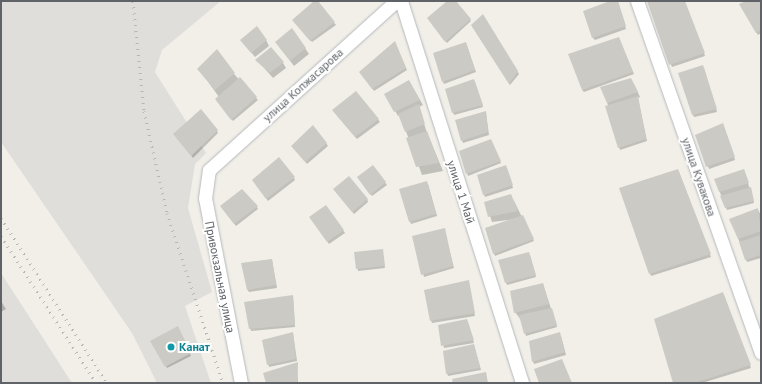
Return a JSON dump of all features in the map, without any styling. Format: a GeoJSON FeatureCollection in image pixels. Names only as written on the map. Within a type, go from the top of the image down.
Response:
{"type":"FeatureCollection","features":[{"type":"Feature","properties":{"kind":"street","name":"улица Копжасарова"},"geometry":{"type":"LineString","coordinates":[[209,170],[396,1]]}},
{"type":"Feature","properties":{"kind":"street","name":"улица 1 Май"},"geometry":{"type":"LineString","coordinates":[[401,1],[522,383]]}},
{"type":"Feature","properties":{"kind":"street","name":"улица Кувакова"},"geometry":{"type":"LineString","coordinates":[[637,1],[761,354]]}},
{"type":"Feature","properties":{"kind":"street","name":"Привокзальная улица"},"geometry":{"type":"LineString","coordinates":[[209,170],[205,198],[241,383]]}},
{"type":"Feature","properties":{"kind":"shaded area"},"geometry":{"type":"Polygon","coordinates":[[[1,1],[221,1],[162,50],[155,72],[206,153],[195,164],[188,208],[212,292],[185,306],[211,383],[157,383],[132,333],[1,142],[1,1]]]}},
{"type":"Feature","properties":{"kind":"shaded area"},"geometry":{"type":"Polygon","coordinates":[[[1,273],[72,383],[1,383],[1,273]]]}},
{"type":"Feature","properties":{"kind":"building"},"geometry":{"type":"Polygon","coordinates":[[[314,1],[318,1],[335,22],[310,41],[292,20],[314,1]]]}},
{"type":"Feature","properties":{"kind":"building"},"geometry":{"type":"Polygon","coordinates":[[[447,1],[456,1],[471,19],[445,42],[427,18],[447,1]]]}},
{"type":"Feature","properties":{"kind":"building"},"geometry":{"type":"Polygon","coordinates":[[[610,1],[618,1],[626,26],[592,38],[583,11],[610,1]]]}},
{"type":"Feature","properties":{"kind":"building"},"geometry":{"type":"Polygon","coordinates":[[[647,1],[685,1],[705,53],[669,65],[647,1]]]}},
{"type":"Feature","properties":{"kind":"building"},"geometry":{"type":"Polygon","coordinates":[[[746,1],[761,1],[761,30],[756,33],[739,4],[746,1]]]}},
{"type":"Feature","properties":{"kind":"building"},"geometry":{"type":"Polygon","coordinates":[[[483,14],[518,71],[509,84],[471,25],[483,14]]]}},
{"type":"Feature","properties":{"kind":"building"},"geometry":{"type":"Polygon","coordinates":[[[257,26],[267,40],[251,53],[240,40],[257,26]]]}},
{"type":"Feature","properties":{"kind":"building"},"geometry":{"type":"Polygon","coordinates":[[[292,28],[306,48],[290,61],[275,42],[292,28]]]}},
{"type":"Feature","properties":{"kind":"building"},"geometry":{"type":"Polygon","coordinates":[[[619,37],[633,72],[582,90],[568,54],[619,37]]]}},
{"type":"Feature","properties":{"kind":"building"},"geometry":{"type":"Polygon","coordinates":[[[395,41],[406,68],[372,89],[359,72],[395,41]]]}},
{"type":"Feature","properties":{"kind":"building"},"geometry":{"type":"Polygon","coordinates":[[[466,42],[475,70],[442,82],[433,53],[466,42]]]}},
{"type":"Feature","properties":{"kind":"building"},"geometry":{"type":"Polygon","coordinates":[[[271,47],[284,62],[270,73],[255,60],[271,47]]]}},
{"type":"Feature","properties":{"kind":"building"},"geometry":{"type":"Polygon","coordinates":[[[217,49],[235,73],[215,90],[197,69],[217,49]]]}},
{"type":"Feature","properties":{"kind":"building"},"geometry":{"type":"Polygon","coordinates":[[[703,65],[717,109],[692,115],[678,73],[703,65]]]}},
{"type":"Feature","properties":{"kind":"building"},"geometry":{"type":"Polygon","coordinates":[[[240,77],[257,97],[231,120],[215,99],[240,77]]]}},
{"type":"Feature","properties":{"kind":"building"},"geometry":{"type":"Polygon","coordinates":[[[631,78],[638,92],[607,103],[600,87],[631,78]]]}},
{"type":"Feature","properties":{"kind":"building"},"geometry":{"type":"Polygon","coordinates":[[[474,79],[483,105],[452,113],[445,89],[474,79]]]}},
{"type":"Feature","properties":{"kind":"building"},"geometry":{"type":"Polygon","coordinates":[[[409,80],[420,100],[394,112],[384,94],[409,80]]]}},
{"type":"Feature","properties":{"kind":"building"},"geometry":{"type":"Polygon","coordinates":[[[356,91],[379,119],[355,137],[332,110],[356,91]]]}},
{"type":"Feature","properties":{"kind":"building"},"geometry":{"type":"Polygon","coordinates":[[[638,96],[646,139],[618,148],[605,106],[638,96]]]}},
{"type":"Feature","properties":{"kind":"building"},"geometry":{"type":"Polygon","coordinates":[[[419,104],[425,124],[405,132],[398,114],[419,104]]]}},
{"type":"Feature","properties":{"kind":"building"},"geometry":{"type":"Polygon","coordinates":[[[201,109],[218,130],[191,156],[173,134],[201,109]]]}},
{"type":"Feature","properties":{"kind":"building"},"geometry":{"type":"Polygon","coordinates":[[[486,111],[488,132],[461,141],[455,120],[486,111]]]}},
{"type":"Feature","properties":{"kind":"building"},"geometry":{"type":"Polygon","coordinates":[[[723,123],[735,157],[706,167],[695,135],[723,123]]]}},
{"type":"Feature","properties":{"kind":"building"},"geometry":{"type":"Polygon","coordinates":[[[313,125],[327,143],[305,162],[291,146],[313,125]]]}},
{"type":"Feature","properties":{"kind":"building"},"geometry":{"type":"Polygon","coordinates":[[[427,131],[439,163],[416,167],[406,138],[427,131]]]}},
{"type":"Feature","properties":{"kind":"building"},"geometry":{"type":"Polygon","coordinates":[[[491,139],[501,161],[466,174],[459,151],[491,139]]]}},
{"type":"Feature","properties":{"kind":"building"},"geometry":{"type":"Polygon","coordinates":[[[279,157],[295,177],[266,199],[252,180],[279,157]]]}},
{"type":"Feature","properties":{"kind":"building"},"geometry":{"type":"Polygon","coordinates":[[[373,165],[386,182],[370,195],[357,177],[373,165]]]}},
{"type":"Feature","properties":{"kind":"building"},"geometry":{"type":"Polygon","coordinates":[[[506,165],[513,185],[483,195],[477,175],[506,165]]]}},
{"type":"Feature","properties":{"kind":"building"},"geometry":{"type":"Polygon","coordinates":[[[678,169],[711,254],[649,274],[619,188],[678,169]]]}},
{"type":"Feature","properties":{"kind":"building"},"geometry":{"type":"Polygon","coordinates":[[[744,169],[749,183],[719,192],[714,179],[744,169]]]}},
{"type":"Feature","properties":{"kind":"building"},"geometry":{"type":"Polygon","coordinates":[[[349,176],[368,199],[352,212],[333,189],[349,176]]]}},
{"type":"Feature","properties":{"kind":"building"},"geometry":{"type":"Polygon","coordinates":[[[427,181],[436,214],[409,222],[399,189],[427,181]]]}},
{"type":"Feature","properties":{"kind":"building"},"geometry":{"type":"Polygon","coordinates":[[[751,187],[754,201],[725,208],[720,196],[751,187]]]}},
{"type":"Feature","properties":{"kind":"building"},"geometry":{"type":"Polygon","coordinates":[[[242,189],[258,206],[234,224],[220,206],[242,189]]]}},
{"type":"Feature","properties":{"kind":"building"},"geometry":{"type":"Polygon","coordinates":[[[511,194],[518,211],[488,217],[484,202],[511,194]]]}},
{"type":"Feature","properties":{"kind":"building"},"geometry":{"type":"Polygon","coordinates":[[[326,205],[344,230],[327,242],[309,217],[326,205]]]}},
{"type":"Feature","properties":{"kind":"building"},"geometry":{"type":"Polygon","coordinates":[[[758,208],[761,231],[738,239],[729,219],[758,208]]]}},
{"type":"Feature","properties":{"kind":"building"},"geometry":{"type":"Polygon","coordinates":[[[523,215],[534,239],[493,254],[485,228],[523,215]]]}},
{"type":"Feature","properties":{"kind":"building"},"geometry":{"type":"Polygon","coordinates":[[[445,228],[453,266],[421,275],[412,236],[445,228]]]}},
{"type":"Feature","properties":{"kind":"building"},"geometry":{"type":"Polygon","coordinates":[[[761,235],[761,255],[745,260],[739,242],[761,235]]]}},
{"type":"Feature","properties":{"kind":"building"},"geometry":{"type":"Polygon","coordinates":[[[383,249],[385,266],[356,269],[354,252],[383,249]]]}},
{"type":"Feature","properties":{"kind":"building"},"geometry":{"type":"Polygon","coordinates":[[[529,252],[536,275],[505,283],[498,260],[529,252]]]}},
{"type":"Feature","properties":{"kind":"building"},"geometry":{"type":"Polygon","coordinates":[[[272,259],[276,285],[247,290],[241,263],[272,259]]]}},
{"type":"Feature","properties":{"kind":"building"},"geometry":{"type":"Polygon","coordinates":[[[469,280],[475,313],[430,321],[424,290],[469,280]]]}},
{"type":"Feature","properties":{"kind":"building"},"geometry":{"type":"Polygon","coordinates":[[[543,283],[549,304],[514,313],[510,291],[543,283]]]}},
{"type":"Feature","properties":{"kind":"building"},"geometry":{"type":"Polygon","coordinates":[[[723,292],[751,365],[694,383],[673,383],[654,319],[723,292]]]}},
{"type":"Feature","properties":{"kind":"building"},"geometry":{"type":"Polygon","coordinates":[[[293,295],[295,325],[249,329],[244,302],[293,295]]]}},
{"type":"Feature","properties":{"kind":"building"},"geometry":{"type":"Polygon","coordinates":[[[552,308],[557,325],[524,334],[519,315],[552,308]]]}},
{"type":"Feature","properties":{"kind":"building"},"geometry":{"type":"Polygon","coordinates":[[[467,319],[474,340],[441,346],[438,325],[467,319]]]}},
{"type":"Feature","properties":{"kind":"building","name":"Канат"},"geometry":{"type":"Polygon","coordinates":[[[178,326],[191,353],[165,367],[150,341],[178,326]]]}},
{"type":"Feature","properties":{"kind":"building"},"geometry":{"type":"Polygon","coordinates":[[[293,332],[296,359],[267,365],[262,340],[293,332]]]}},
{"type":"Feature","properties":{"kind":"building"},"geometry":{"type":"Polygon","coordinates":[[[560,332],[565,352],[532,362],[529,341],[560,332]]]}},
{"type":"Feature","properties":{"kind":"building"},"geometry":{"type":"Polygon","coordinates":[[[474,344],[480,368],[446,374],[443,351],[474,344]]]}},
{"type":"Feature","properties":{"kind":"building"},"geometry":{"type":"Polygon","coordinates":[[[562,359],[572,383],[539,383],[534,369],[562,359]]]}},
{"type":"Feature","properties":{"kind":"building"},"geometry":{"type":"Polygon","coordinates":[[[298,362],[297,383],[266,383],[263,373],[298,362]]]}},
{"type":"Feature","properties":{"kind":"building"},"geometry":{"type":"Polygon","coordinates":[[[486,372],[488,383],[453,383],[452,379],[486,372]]]}},
{"type":"Feature","properties":{"kind":"railway"},"geometry":{"type":"LineString","coordinates":[[133,1],[144,111],[167,213],[223,383]]}},
{"type":"Feature","properties":{"kind":"railway"},"geometry":{"type":"LineString","coordinates":[[1,218],[107,383]]}},
{"type":"Feature","properties":{"kind":"railway"},"geometry":{"type":"LineString","coordinates":[[1,236],[96,383]]}},
{"type":"Feature","properties":{"kind":"place","name":"Канат"},"geometry":{"type":"Point","coordinates":[171,347]}}]}
